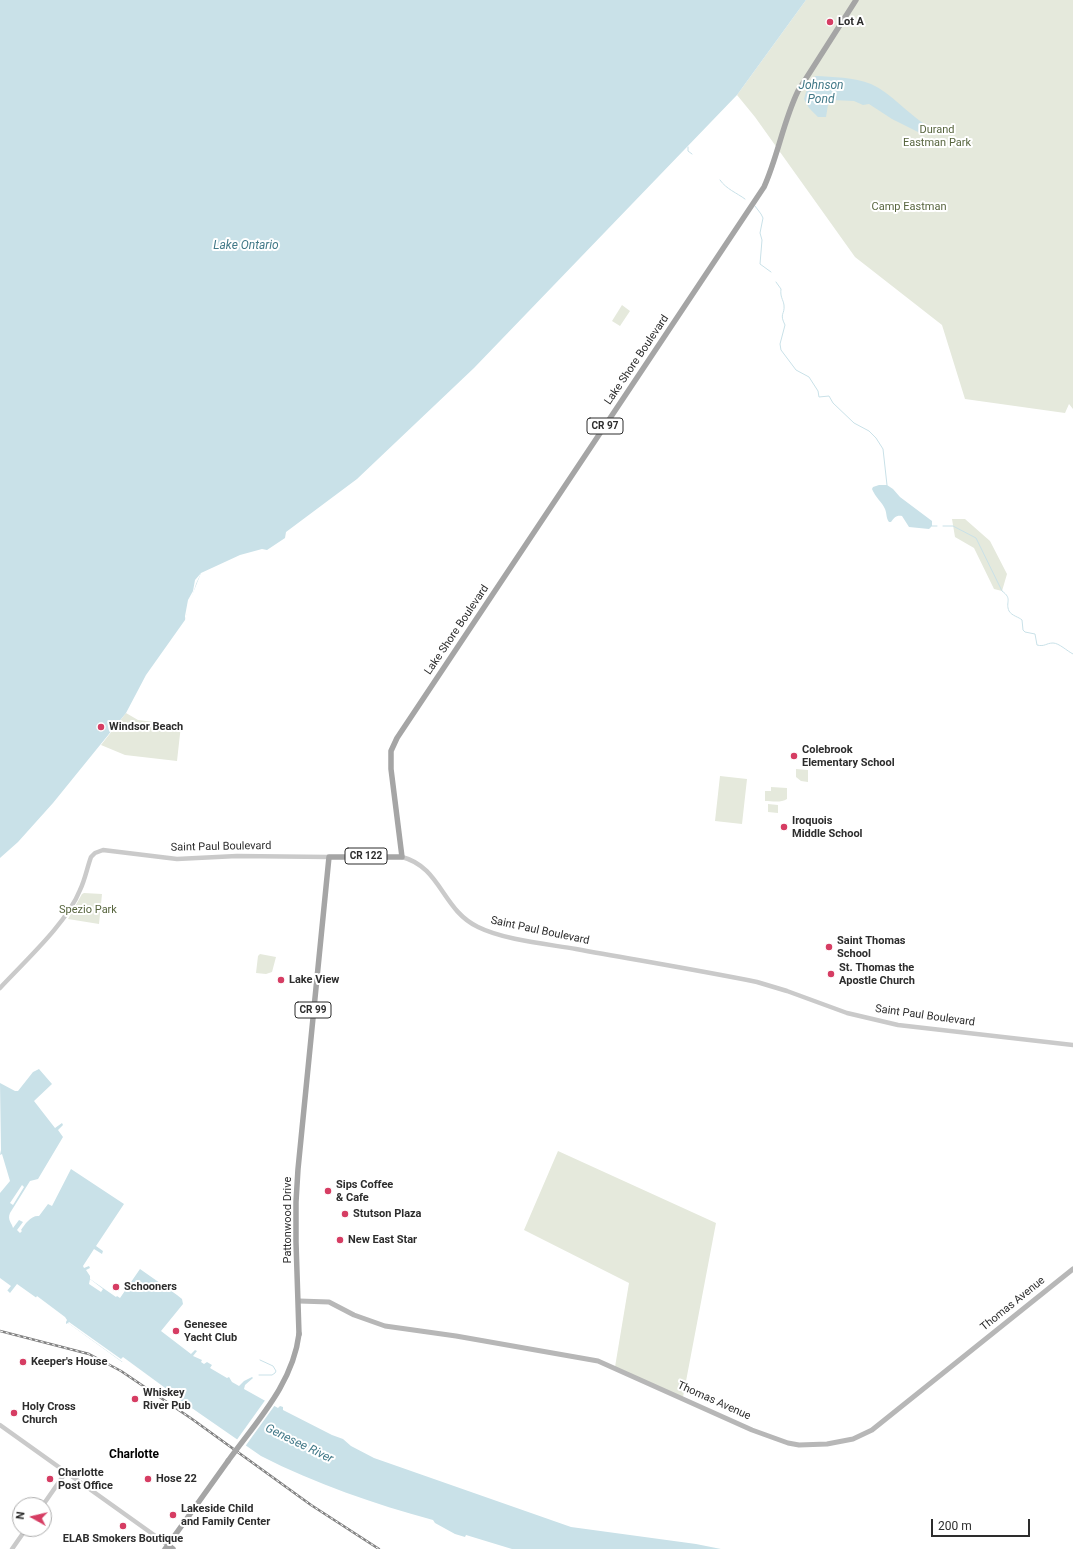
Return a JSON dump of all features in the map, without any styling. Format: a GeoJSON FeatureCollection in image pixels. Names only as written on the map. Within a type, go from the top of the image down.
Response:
{"type":"FeatureCollection","features":[{"type":"Feature","properties":{"kind":"main road","name":"Lake Shore Boulevard"},"geometry":{"type":"LineString","coordinates":[[402,857],[391,769],[391,751],[396,738],[764,187],[772,169],[791,105],[798,91],[856,0]]}},
{"type":"Feature","properties":{"kind":"main road","name":"Saint Paul Boulevard"},"geometry":{"type":"LineString","coordinates":[[329,857],[402,857]]}},
{"type":"Feature","properties":{"kind":"main road","name":"Pattonwood Drive"},"geometry":{"type":"LineString","coordinates":[[168,1548],[285,1381],[295,1359],[299,1334],[296,1236],[298,1169],[329,857]]}},
{"type":"Feature","properties":{"kind":"main road","name":"Thomas Avenue"},"geometry":{"type":"LineString","coordinates":[[299,1300],[329,1302],[354,1315],[385,1326],[478,1340],[598,1361],[768,1436],[799,1444],[827,1444],[853,1440],[872,1430],[1073,1268]]}},
{"type":"Feature","properties":{"kind":"street","name":"Saint Paul Boulevard"},"geometry":{"type":"LineString","coordinates":[[0,988],[60,923],[71,908],[80,891],[91,857],[95,853],[103,850],[177,859],[237,856],[329,857]]}},
{"type":"Feature","properties":{"kind":"street","name":"Saint Paul Boulevard"},"geometry":{"type":"LineString","coordinates":[[402,857],[416,862],[427,870],[449,903],[462,917],[478,927],[496,933],[757,982],[780,988],[847,1013],[898,1024],[1073,1045]]}},
{"type":"Feature","properties":{"kind":"street"},"geometry":{"type":"LineString","coordinates":[[0,1425],[168,1548]]}},
{"type":"Feature","properties":{"kind":"street"},"geometry":{"type":"LineString","coordinates":[[49,1497],[66,1472]]}},
{"type":"Feature","properties":{"kind":"street"},"geometry":{"type":"LineString","coordinates":[[12,1549],[20,1537]]}},
{"type":"Feature","properties":{"kind":"green space","name":"Durand Eastman Park"},"geometry":{"type":"Polygon","coordinates":[[[806,0],[1073,0],[1073,409],[1069,404],[1065,413],[965,399],[942,325],[855,257],[755,117],[737,95],[806,0]]]}},
{"type":"Feature","properties":{"kind":"green space"},"geometry":{"type":"Polygon","coordinates":[[[622,305],[630,311],[620,326],[612,321],[622,305]]]}},
{"type":"Feature","properties":{"kind":"green space"},"geometry":{"type":"Polygon","coordinates":[[[952,519],[965,519],[990,541],[1007,574],[1002,591],[994,589],[974,548],[955,537],[952,519]]]}},
{"type":"Feature","properties":{"kind":"green space"},"geometry":{"type":"Polygon","coordinates":[[[126,713],[138,720],[181,725],[177,761],[125,755],[101,745],[126,713]]]}},
{"type":"Feature","properties":{"kind":"green space"},"geometry":{"type":"Polygon","coordinates":[[[796,769],[808,770],[808,782],[801,781],[796,777],[796,769]]]}},
{"type":"Feature","properties":{"kind":"green space"},"geometry":{"type":"Polygon","coordinates":[[[720,776],[747,779],[742,824],[715,821],[720,776]]]}},
{"type":"Feature","properties":{"kind":"green space"},"geometry":{"type":"Polygon","coordinates":[[[771,787],[787,788],[787,799],[779,801],[765,801],[765,791],[771,791],[771,787]]]}},
{"type":"Feature","properties":{"kind":"green space"},"geometry":{"type":"Polygon","coordinates":[[[768,804],[778,805],[778,813],[768,812],[768,804]]]}},
{"type":"Feature","properties":{"kind":"green space","name":"Spezio Park"},"geometry":{"type":"Polygon","coordinates":[[[84,893],[102,894],[99,924],[68,919],[84,893]]]}},
{"type":"Feature","properties":{"kind":"green space"},"geometry":{"type":"Polygon","coordinates":[[[260,954],[276,957],[272,972],[266,974],[256,973],[258,956],[260,954]]]}},
{"type":"Feature","properties":{"kind":"green space"},"geometry":{"type":"Polygon","coordinates":[[[558,1151],[716,1223],[683,1397],[615,1367],[629,1283],[524,1230],[558,1151]]]}},
{"type":"Feature","properties":{"kind":"water","name":"Lake Ontario"},"geometry":{"type":"Polygon","coordinates":[[[0,0],[806,0],[737,95],[474,368],[357,479],[286,532],[285,538],[267,550],[262,549],[240,555],[201,573],[189,603],[185,620],[146,675],[126,713],[53,803],[18,842],[0,858],[0,0]]]}},
{"type":"Feature","properties":{"kind":"water","name":"Johnson Pond"},"geometry":{"type":"Polygon","coordinates":[[[815,76],[851,79],[871,84],[892,98],[926,125],[927,131],[922,134],[892,119],[869,104],[863,105],[854,101],[832,100],[828,105],[826,117],[818,117],[809,108],[804,99],[806,92],[815,76]]]}},
{"type":"Feature","properties":{"kind":"water"},"geometry":{"type":"Polygon","coordinates":[[[887,485],[893,489],[900,497],[932,521],[932,526],[929,529],[909,527],[902,516],[895,517],[891,522],[889,522],[884,506],[872,489],[873,487],[887,485]]]}},
{"type":"Feature","properties":{"kind":"water","name":"Genesee River"},"geometry":{"type":"Polygon","coordinates":[[[39,1069],[52,1084],[34,1101],[55,1128],[62,1123],[63,1125],[58,1130],[63,1137],[38,1179],[30,1181],[10,1213],[9,1220],[13,1228],[19,1220],[23,1222],[17,1230],[20,1233],[28,1220],[39,1216],[48,1204],[52,1206],[71,1169],[124,1204],[96,1246],[103,1251],[102,1254],[94,1249],[83,1266],[84,1268],[89,1266],[90,1268],[86,1270],[90,1276],[90,1279],[116,1297],[117,1296],[120,1298],[140,1269],[182,1299],[183,1304],[161,1331],[191,1354],[195,1350],[197,1351],[193,1356],[202,1360],[201,1362],[204,1364],[207,1362],[212,1365],[210,1368],[227,1378],[229,1377],[232,1382],[239,1386],[244,1381],[252,1377],[253,1378],[245,1385],[244,1389],[278,1408],[280,1406],[283,1407],[283,1410],[343,1439],[351,1446],[374,1458],[571,1527],[696,1544],[721,1549],[512,1549],[466,1535],[465,1537],[455,1534],[435,1523],[433,1520],[389,1507],[324,1484],[303,1476],[261,1456],[124,1361],[122,1362],[68,1323],[66,1324],[66,1321],[62,1316],[17,1284],[10,1293],[0,1283],[0,1193],[10,1181],[2,1154],[0,1155],[0,1083],[15,1091],[18,1091],[33,1072],[39,1069]]]}},
{"type":"Feature","properties":{"kind":"pier"},"geometry":{"type":"Polygon","coordinates":[[[201,573],[185,620],[188,600],[193,591],[195,580],[201,573]]]}},
{"type":"Feature","properties":{"kind":"pier"},"geometry":{"type":"Polygon","coordinates":[[[22,1185],[24,1187],[13,1205],[10,1203],[22,1185]]]}},
{"type":"Feature","properties":{"kind":"pier"},"geometry":{"type":"Polygon","coordinates":[[[0,1278],[11,1286],[6,1292],[0,1286],[0,1278]]]}},
{"type":"Feature","properties":{"kind":"pier"},"geometry":{"type":"Polygon","coordinates":[[[90,1279],[103,1289],[101,1292],[89,1284],[90,1279]]]}},
{"type":"Feature","properties":{"kind":"pier"},"geometry":{"type":"Polygon","coordinates":[[[37,1296],[65,1317],[67,1320],[66,1322],[64,1323],[65,1320],[35,1299],[37,1296]]]}},
{"type":"Feature","properties":{"kind":"pier"},"geometry":{"type":"Polygon","coordinates":[[[69,1322],[121,1359],[123,1357],[168,1390],[166,1393],[68,1323],[69,1322]]]}},
{"type":"Feature","properties":{"kind":"pier"},"geometry":{"type":"Polygon","coordinates":[[[266,1399],[275,1405],[244,1448],[236,1441],[266,1399]]]}},
{"type":"Feature","properties":{"kind":"waterway"},"geometry":{"type":"LineString","coordinates":[[688,147],[688,151],[692,154]]}},
{"type":"Feature","properties":{"kind":"waterway"},"geometry":{"type":"LineString","coordinates":[[720,180],[728,188],[745,199]]}},
{"type":"Feature","properties":{"kind":"waterway"},"geometry":{"type":"LineString","coordinates":[[755,206],[763,218],[760,233],[762,240],[760,264],[771,272]]}},
{"type":"Feature","properties":{"kind":"waterway"},"geometry":{"type":"LineString","coordinates":[[776,282],[781,289],[781,296],[784,305],[782,316],[785,325],[780,344],[781,350],[796,370],[809,377],[818,391],[819,397],[829,396],[833,403],[854,423],[869,431],[876,438],[883,449],[887,485]]}},
{"type":"Feature","properties":{"kind":"waterway"},"geometry":{"type":"LineString","coordinates":[[932,526],[937,526]]}},
{"type":"Feature","properties":{"kind":"waterway"},"geometry":{"type":"LineString","coordinates":[[943,526],[953,526],[976,538],[1002,591],[1008,598],[1009,611],[1022,620],[1023,630],[1025,632],[1035,634],[1037,645],[1042,646],[1055,643],[1073,654]]}},
{"type":"Feature","properties":{"kind":"waterway"},"geometry":{"type":"LineString","coordinates":[[259,1375],[272,1375],[276,1371],[273,1366],[260,1360]]}},
{"type":"Feature","properties":{"kind":"railway"},"geometry":{"type":"LineString","coordinates":[[0,1331],[89,1354],[121,1371],[192,1419],[311,1505],[379,1549]]}},
{"type":"Feature","properties":{"kind":"place","name":"Lot A"},"geometry":{"type":"Point","coordinates":[830,22]}},
{"type":"Feature","properties":{"kind":"place","name":"Windsor Beach"},"geometry":{"type":"Point","coordinates":[101,727]}},
{"type":"Feature","properties":{"kind":"place","name":"Colebrook Elementary School"},"geometry":{"type":"Point","coordinates":[794,756]}},
{"type":"Feature","properties":{"kind":"place","name":"Iroquois Middle School"},"geometry":{"type":"Point","coordinates":[784,827]}},
{"type":"Feature","properties":{"kind":"place","name":"Saint Thomas School"},"geometry":{"type":"Point","coordinates":[829,947]}},
{"type":"Feature","properties":{"kind":"place","name":"St. Thomas the Apostle Church"},"geometry":{"type":"Point","coordinates":[831,974]}},
{"type":"Feature","properties":{"kind":"place","name":"Lake View"},"geometry":{"type":"Point","coordinates":[281,980]}},
{"type":"Feature","properties":{"kind":"place","name":"Sips Coffee & Cafe"},"geometry":{"type":"Point","coordinates":[328,1191]}},
{"type":"Feature","properties":{"kind":"place","name":"Stutson Plaza"},"geometry":{"type":"Point","coordinates":[345,1214]}},
{"type":"Feature","properties":{"kind":"place","name":"New East Star"},"geometry":{"type":"Point","coordinates":[340,1240]}},
{"type":"Feature","properties":{"kind":"place","name":"Schooners"},"geometry":{"type":"Point","coordinates":[116,1287]}},
{"type":"Feature","properties":{"kind":"place","name":"Genesee Yacht Club"},"geometry":{"type":"Point","coordinates":[176,1331]}},
{"type":"Feature","properties":{"kind":"place","name":"Keeper's House"},"geometry":{"type":"Point","coordinates":[23,1362]}},
{"type":"Feature","properties":{"kind":"place","name":"Whiskey River Pub"},"geometry":{"type":"Point","coordinates":[135,1399]}},
{"type":"Feature","properties":{"kind":"place","name":"Holy Cross Church"},"geometry":{"type":"Point","coordinates":[14,1413]}},
{"type":"Feature","properties":{"kind":"place","name":"Charlotte Post Office"},"geometry":{"type":"Point","coordinates":[50,1479]}},
{"type":"Feature","properties":{"kind":"place","name":"Hose 22"},"geometry":{"type":"Point","coordinates":[148,1479]}},
{"type":"Feature","properties":{"kind":"place","name":"Lakeside Child and Family Center"},"geometry":{"type":"Point","coordinates":[173,1515]}},
{"type":"Feature","properties":{"kind":"place","name":"ELAB Smokers Boutique"},"geometry":{"type":"Point","coordinates":[123,1526]}},
{"type":"Feature","properties":{"kind":"district","name":"Charlotte"},"geometry":{"type":"Point","coordinates":[134,1455]}},
{"type":"Feature","properties":{"kind":"park label","name":"Camp Eastman"},"geometry":{"type":"Point","coordinates":[909,207]}}]}
